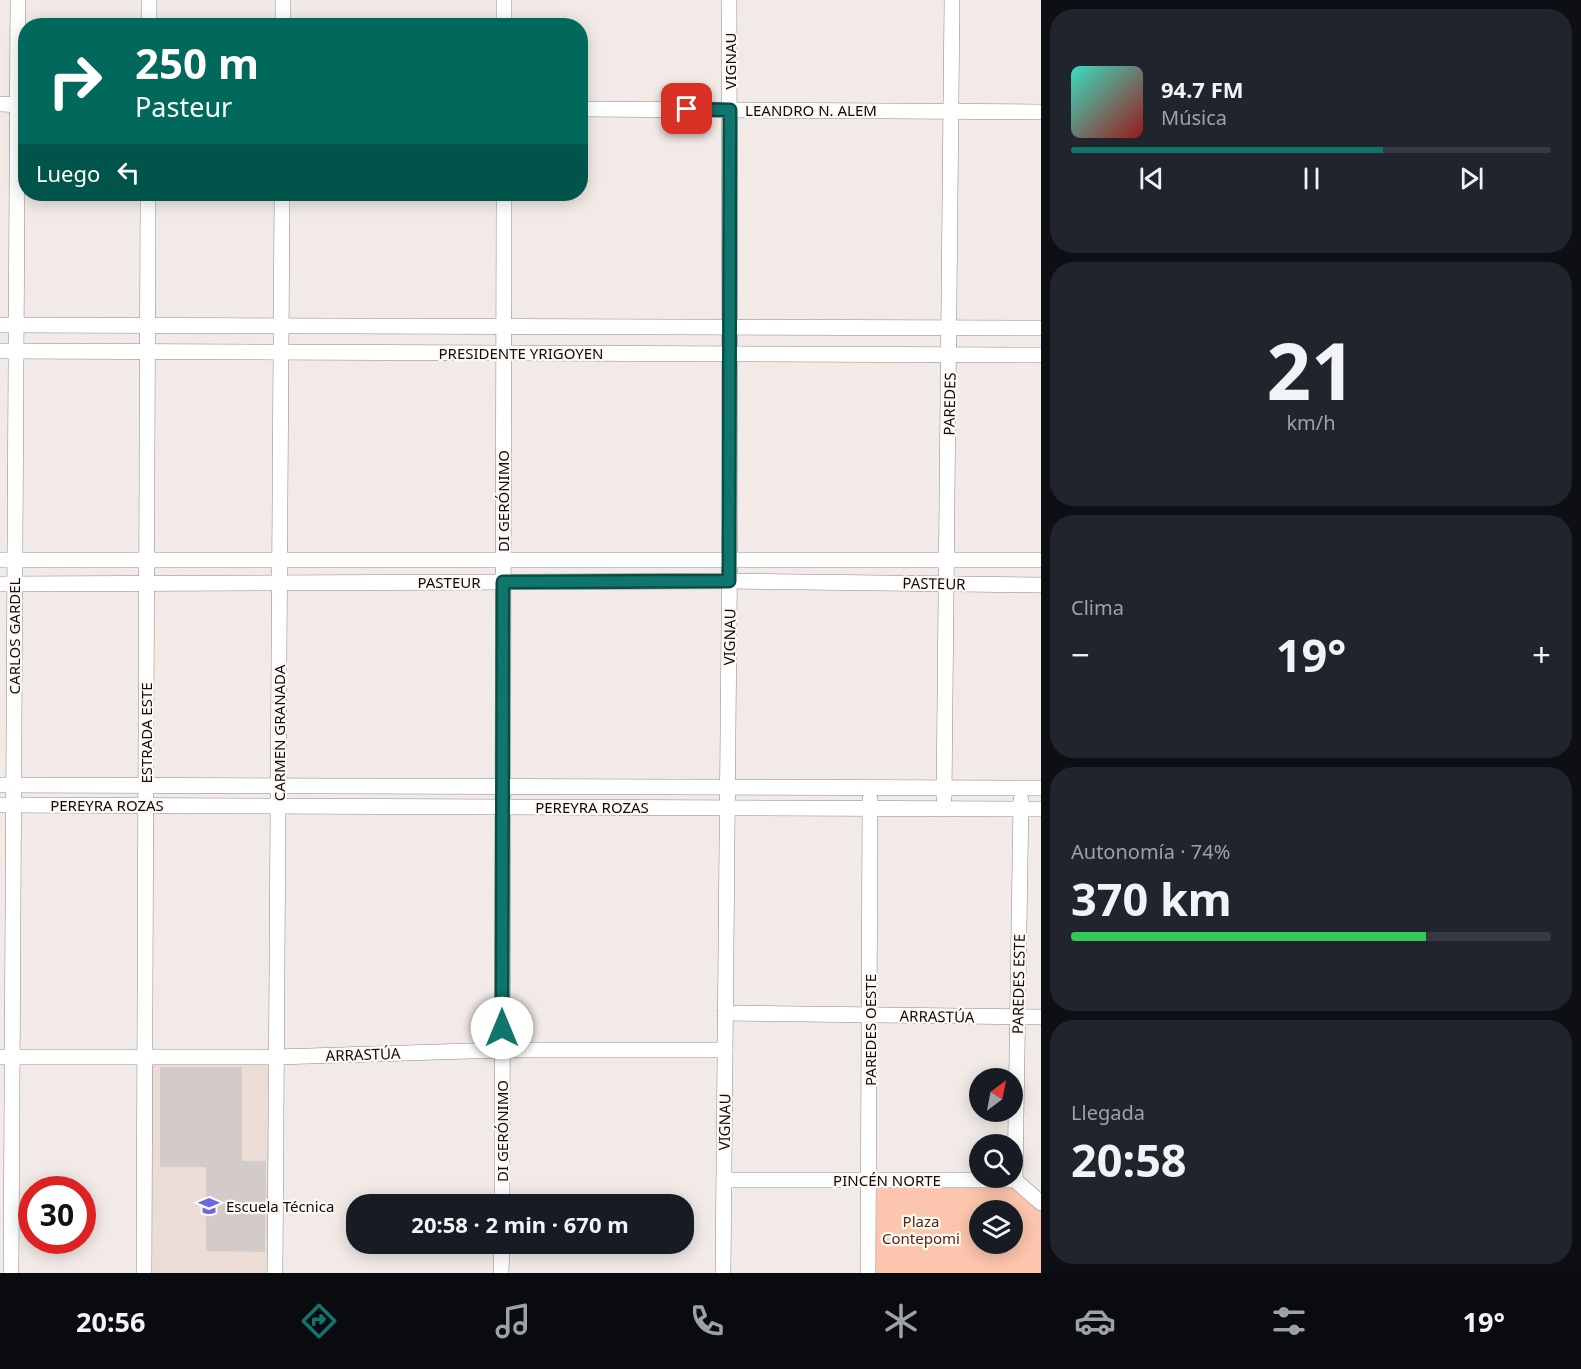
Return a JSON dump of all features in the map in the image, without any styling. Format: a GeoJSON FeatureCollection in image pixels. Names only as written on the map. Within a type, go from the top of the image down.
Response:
{"type":"FeatureCollection","features":[{"type":"Feature","properties":{"kind":"street","name":"CARLOS GARDEL"},"geometry":{"type":"LineString","coordinates":[[18,0],[19,18]]}},
{"type":"Feature","properties":{"kind":"street"},"geometry":{"type":"LineString","coordinates":[[149,0],[149,18]]}},
{"type":"Feature","properties":{"kind":"street"},"geometry":{"type":"LineString","coordinates":[[283,0],[283,18]]}},
{"type":"Feature","properties":{"kind":"street"},"geometry":{"type":"LineString","coordinates":[[504,0],[504,18]]}},
{"type":"Feature","properties":{"kind":"street","name":"VIGNAU"},"geometry":{"type":"LineString","coordinates":[[723,1273],[730,559],[729,0]]}},
{"type":"Feature","properties":{"kind":"street","name":"PAREDES"},"geometry":{"type":"LineString","coordinates":[[944,809],[952,0]]}},
{"type":"Feature","properties":{"kind":"street"},"geometry":{"type":"LineString","coordinates":[[0,105],[18,105]]}},
{"type":"Feature","properties":{"kind":"street","name":"LEANDRO N. ALEM"},"geometry":{"type":"LineString","coordinates":[[588,109],[1041,112]]}},
{"type":"Feature","properties":{"kind":"street","name":"CARLOS GARDEL"},"geometry":{"type":"LineString","coordinates":[[11,1273],[6,1057],[7,560],[16,351],[19,201]]}},
{"type":"Feature","properties":{"kind":"street","name":"ESTRADA ESTE"},"geometry":{"type":"LineString","coordinates":[[144,1273],[148,201]]}},
{"type":"Feature","properties":{"kind":"street","name":"CARMEN GRANADA"},"geometry":{"type":"LineString","coordinates":[[275,1273],[282,201]]}},
{"type":"Feature","properties":{"kind":"street","name":"DI GERÓNIMO"},"geometry":{"type":"LineString","coordinates":[[502,1194],[504,201]]}},
{"type":"Feature","properties":{"kind":"street","name":"PRESIDENTE YRIGOYEN"},"geometry":{"type":"LineString","coordinates":[[0,325],[1041,328]]}},
{"type":"Feature","properties":{"kind":"street","name":"PRESIDENTE YRIGOYEN"},"geometry":{"type":"LineString","coordinates":[[0,351],[1041,355]]}},
{"type":"Feature","properties":{"kind":"street","name":"PASTEUR"},"geometry":{"type":"LineString","coordinates":[[7,560],[1041,560]]}},
{"type":"Feature","properties":{"kind":"street","name":"PASTEUR"},"geometry":{"type":"LineString","coordinates":[[7,584],[729,581],[1041,585]]}},
{"type":"Feature","properties":{"kind":"street","name":"PEREYRA ROZAS"},"geometry":{"type":"LineString","coordinates":[[7,785],[1041,788]]}},
{"type":"Feature","properties":{"kind":"street","name":"PAREDES OESTE"},"geometry":{"type":"LineString","coordinates":[[868,1273],[870,788]]}},
{"type":"Feature","properties":{"kind":"street","name":"PAREDES ESTE"},"geometry":{"type":"LineString","coordinates":[[1016,1134],[1022,788]]}},
{"type":"Feature","properties":{"kind":"street","name":"PEREYRA ROZAS"},"geometry":{"type":"LineString","coordinates":[[7,805],[1041,809]]}},
{"type":"Feature","properties":{"kind":"street","name":"ARRASTÚA"},"geometry":{"type":"LineString","coordinates":[[725,1013],[1041,1017]]}},
{"type":"Feature","properties":{"kind":"street","name":"ARRASTÚA"},"geometry":{"type":"LineString","coordinates":[[6,1057],[277,1056],[502,1050],[725,1050]]}},
{"type":"Feature","properties":{"kind":"street","name":"PINCÉN NORTE"},"geometry":{"type":"LineString","coordinates":[[724,1180],[969,1180]]}},
{"type":"Feature","properties":{"kind":"street"},"geometry":{"type":"LineString","coordinates":[[1023,1187],[1041,1203]]}},
{"type":"Feature","properties":{"kind":"street"},"geometry":{"type":"LineString","coordinates":[[501,1273],[502,1254]]}},
{"type":"Feature","properties":{"kind":"shaded area","name":"Escuela Técnica"},"geometry":{"type":"Polygon","coordinates":[[[151,1064],[268,1065],[268,1273],[151,1273],[151,1064]]]}},
{"type":"Feature","properties":{"kind":"green space","name":"Plaza Contepomi"},"geometry":{"type":"Polygon","coordinates":[[[877,1187],[1014,1188],[1041,1210],[1041,1273],[875,1273],[877,1187]]]}},
{"type":"Feature","properties":{"kind":"building"},"geometry":{"type":"Polygon","coordinates":[[[160,1067],[242,1067],[242,1161],[266,1161],[265,1252],[206,1251],[206,1167],[160,1167],[160,1067]]]}},
{"type":"Feature","properties":{"kind":"place","name":"Escuela Técnica"},"geometry":{"type":"Point","coordinates":[209,1206]}},
{"type":"Feature","properties":{"kind":"route"},"geometry":{"type":"LineString","coordinates":[[502,1028],[503,582],[729,581],[730,110],[687,109]]}}]}
